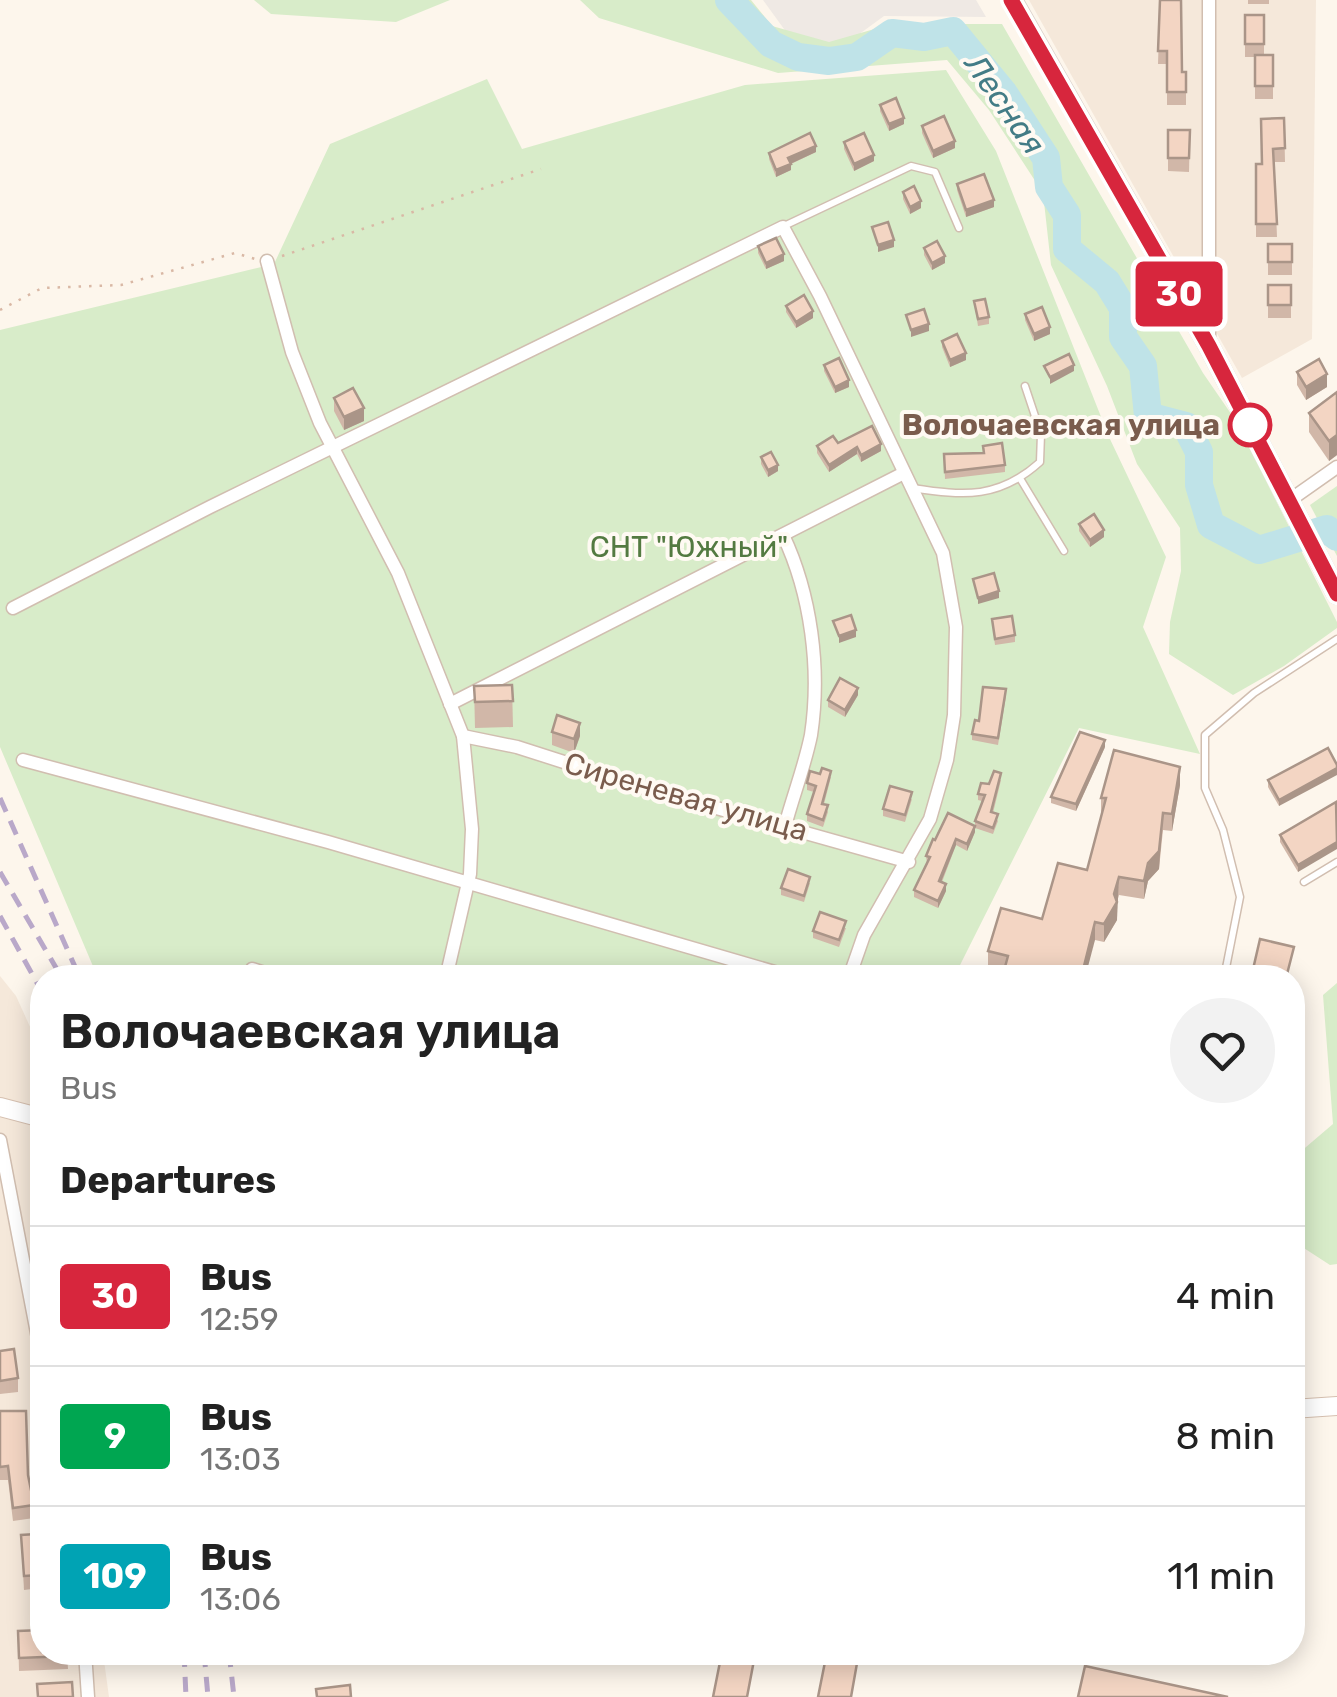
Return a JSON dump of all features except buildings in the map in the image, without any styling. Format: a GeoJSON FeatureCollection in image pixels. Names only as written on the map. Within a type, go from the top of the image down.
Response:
{"type":"FeatureCollection","features":[{"type":"Feature","properties":{"kind":"main road"},"geometry":{"type":"LineString","coordinates":[[1012,0],[1209,346],[1337,594]]}},
{"type":"Feature","properties":{"kind":"main road"},"geometry":{"type":"LineString","coordinates":[[0,1107],[30,1115]]}},
{"type":"Feature","properties":{"kind":"main road"},"geometry":{"type":"LineString","coordinates":[[1305,1408],[1337,1406]]}},
{"type":"Feature","properties":{"kind":"street"},"geometry":{"type":"LineString","coordinates":[[1209,0],[1209,346]]}},
{"type":"Feature","properties":{"kind":"street"},"geometry":{"type":"LineString","coordinates":[[12,608],[783,226],[943,553],[956,627],[948,760],[930,819],[909,862],[864,935],[854,965]]}},
{"type":"Feature","properties":{"kind":"street"},"geometry":{"type":"LineString","coordinates":[[267,262],[292,352],[333,448],[398,573],[463,736],[472,829],[467,883],[449,965]]}},
{"type":"Feature","properties":{"kind":"street"},"geometry":{"type":"LineString","coordinates":[[1290,500],[1337,467]]}},
{"type":"Feature","properties":{"kind":"street"},"geometry":{"type":"LineString","coordinates":[[450,704],[904,473]]}},
{"type":"Feature","properties":{"kind":"street"},"geometry":{"type":"LineString","coordinates":[[783,535],[807,596],[813,667],[810,735],[785,826]]}},
{"type":"Feature","properties":{"kind":"street","name":"Сиреневая улица"},"geometry":{"type":"LineString","coordinates":[[463,736],[517,747],[646,788],[909,862]]}},
{"type":"Feature","properties":{"kind":"street"},"geometry":{"type":"LineString","coordinates":[[23,760],[750,965]]}},
{"type":"Feature","properties":{"kind":"street"},"geometry":{"type":"LineString","coordinates":[[0,1140],[30,1296]]}},
{"type":"Feature","properties":{"kind":"street"},"geometry":{"type":"LineString","coordinates":[[85,1665],[88,1697]]}},
{"type":"Feature","properties":{"kind":"lane"},"geometry":{"type":"LineString","coordinates":[[783,226],[911,166],[935,172],[959,228]]}},
{"type":"Feature","properties":{"kind":"lane"},"geometry":{"type":"LineString","coordinates":[[911,488],[990,493],[1021,480],[1040,462],[1040,434],[1024,386]]}},
{"type":"Feature","properties":{"kind":"lane"},"geometry":{"type":"LineString","coordinates":[[1021,480],[1064,552]]}},
{"type":"Feature","properties":{"kind":"lane"},"geometry":{"type":"LineString","coordinates":[[1227,965],[1240,897],[1223,830],[1205,788],[1206,735],[1254,693],[1337,639]]}},
{"type":"Feature","properties":{"kind":"lane"},"geometry":{"type":"LineString","coordinates":[[1304,882],[1337,862]]}},
{"type":"Feature","properties":{"kind":"path"},"geometry":{"type":"LineString","coordinates":[[0,310],[42,288],[121,285],[234,253],[267,262],[541,169]]}},
{"type":"Feature","properties":{"kind":"shaded area"},"geometry":{"type":"Polygon","coordinates":[[[763,0],[976,0],[986,17],[884,16],[836,51],[800,51],[763,0]]]}},
{"type":"Feature","properties":{"kind":"shaded area"},"geometry":{"type":"Polygon","coordinates":[[[1029,0],[1316,0],[1312,339],[1242,378],[1029,0]]]}},
{"type":"Feature","properties":{"kind":"shaded area"},"geometry":{"type":"Polygon","coordinates":[[[0,976],[16,996],[30,1027],[30,1665],[105,1665],[109,1697],[0,1697],[0,976]]]}},
{"type":"Feature","properties":{"kind":"green space"},"geometry":{"type":"Polygon","coordinates":[[[254,0],[450,0],[396,22],[271,14],[254,0]]]}},
{"type":"Feature","properties":{"kind":"green space"},"geometry":{"type":"Polygon","coordinates":[[[580,0],[751,0],[772,26],[829,42],[892,24],[1002,24],[1203,373],[1236,421],[1337,628],[1284,666],[1233,695],[1169,654],[1170,622],[1181,571],[1180,528],[1137,464],[1107,386],[1051,265],[1043,193],[989,110],[947,60],[778,73],[599,18],[580,0]]]}},
{"type":"Feature","properties":{"kind":"green space","name":"СНТ \"Южный\""},"geometry":{"type":"Polygon","coordinates":[[[946,70],[996,151],[1109,437],[1166,557],[1143,627],[1200,754],[1079,728],[960,965],[92,965],[0,747],[0,330],[274,264],[330,144],[487,79],[522,149],[745,85],[946,70]]]}},
{"type":"Feature","properties":{"kind":"green space"},"geometry":{"type":"Polygon","coordinates":[[[1337,486],[1337,556],[1310,505],[1337,486]]]}},
{"type":"Feature","properties":{"kind":"green space"},"geometry":{"type":"Polygon","coordinates":[[[1337,983],[1337,1264],[1330,1265],[1305,1249],[1305,1148],[1333,1124],[1323,995],[1337,983]]]}},
{"type":"Feature","properties":{"kind":"waterway","name":"Лесная"},"geometry":{"type":"LineString","coordinates":[[729,0],[771,44],[798,57],[829,61],[857,57],[892,33],[924,37],[953,31],[1003,92],[1046,158],[1049,187],[1067,215],[1067,249],[1107,282],[1123,308],[1123,337],[1143,366],[1148,416],[1186,426],[1199,452],[1199,485],[1211,525],[1259,550],[1327,529],[1337,537]]}},
{"type":"Feature","properties":{"kind":"railway"},"geometry":{"type":"LineString","coordinates":[[0,798],[74,965]]}},
{"type":"Feature","properties":{"kind":"railway"},"geometry":{"type":"LineString","coordinates":[[0,872],[54,965]]}},
{"type":"Feature","properties":{"kind":"railway"},"geometry":{"type":"LineString","coordinates":[[0,916],[30,970]]}},
{"type":"Feature","properties":{"kind":"railway"},"geometry":{"type":"LineString","coordinates":[[185,1665],[186,1697]]}},
{"type":"Feature","properties":{"kind":"railway"},"geometry":{"type":"LineString","coordinates":[[205,1665],[208,1697]]}},
{"type":"Feature","properties":{"kind":"railway"},"geometry":{"type":"LineString","coordinates":[[230,1665],[234,1697]]}},
{"type":"Feature","properties":{"kind":"bus line","name":"30"},"geometry":{"type":"LineString","coordinates":[[1011,0],[1209,346],[1337,594]]}},
{"type":"Feature","properties":{"kind":"place","name":"Волочаевская улица"},"geometry":{"type":"Point","coordinates":[1250,425]}}]}
